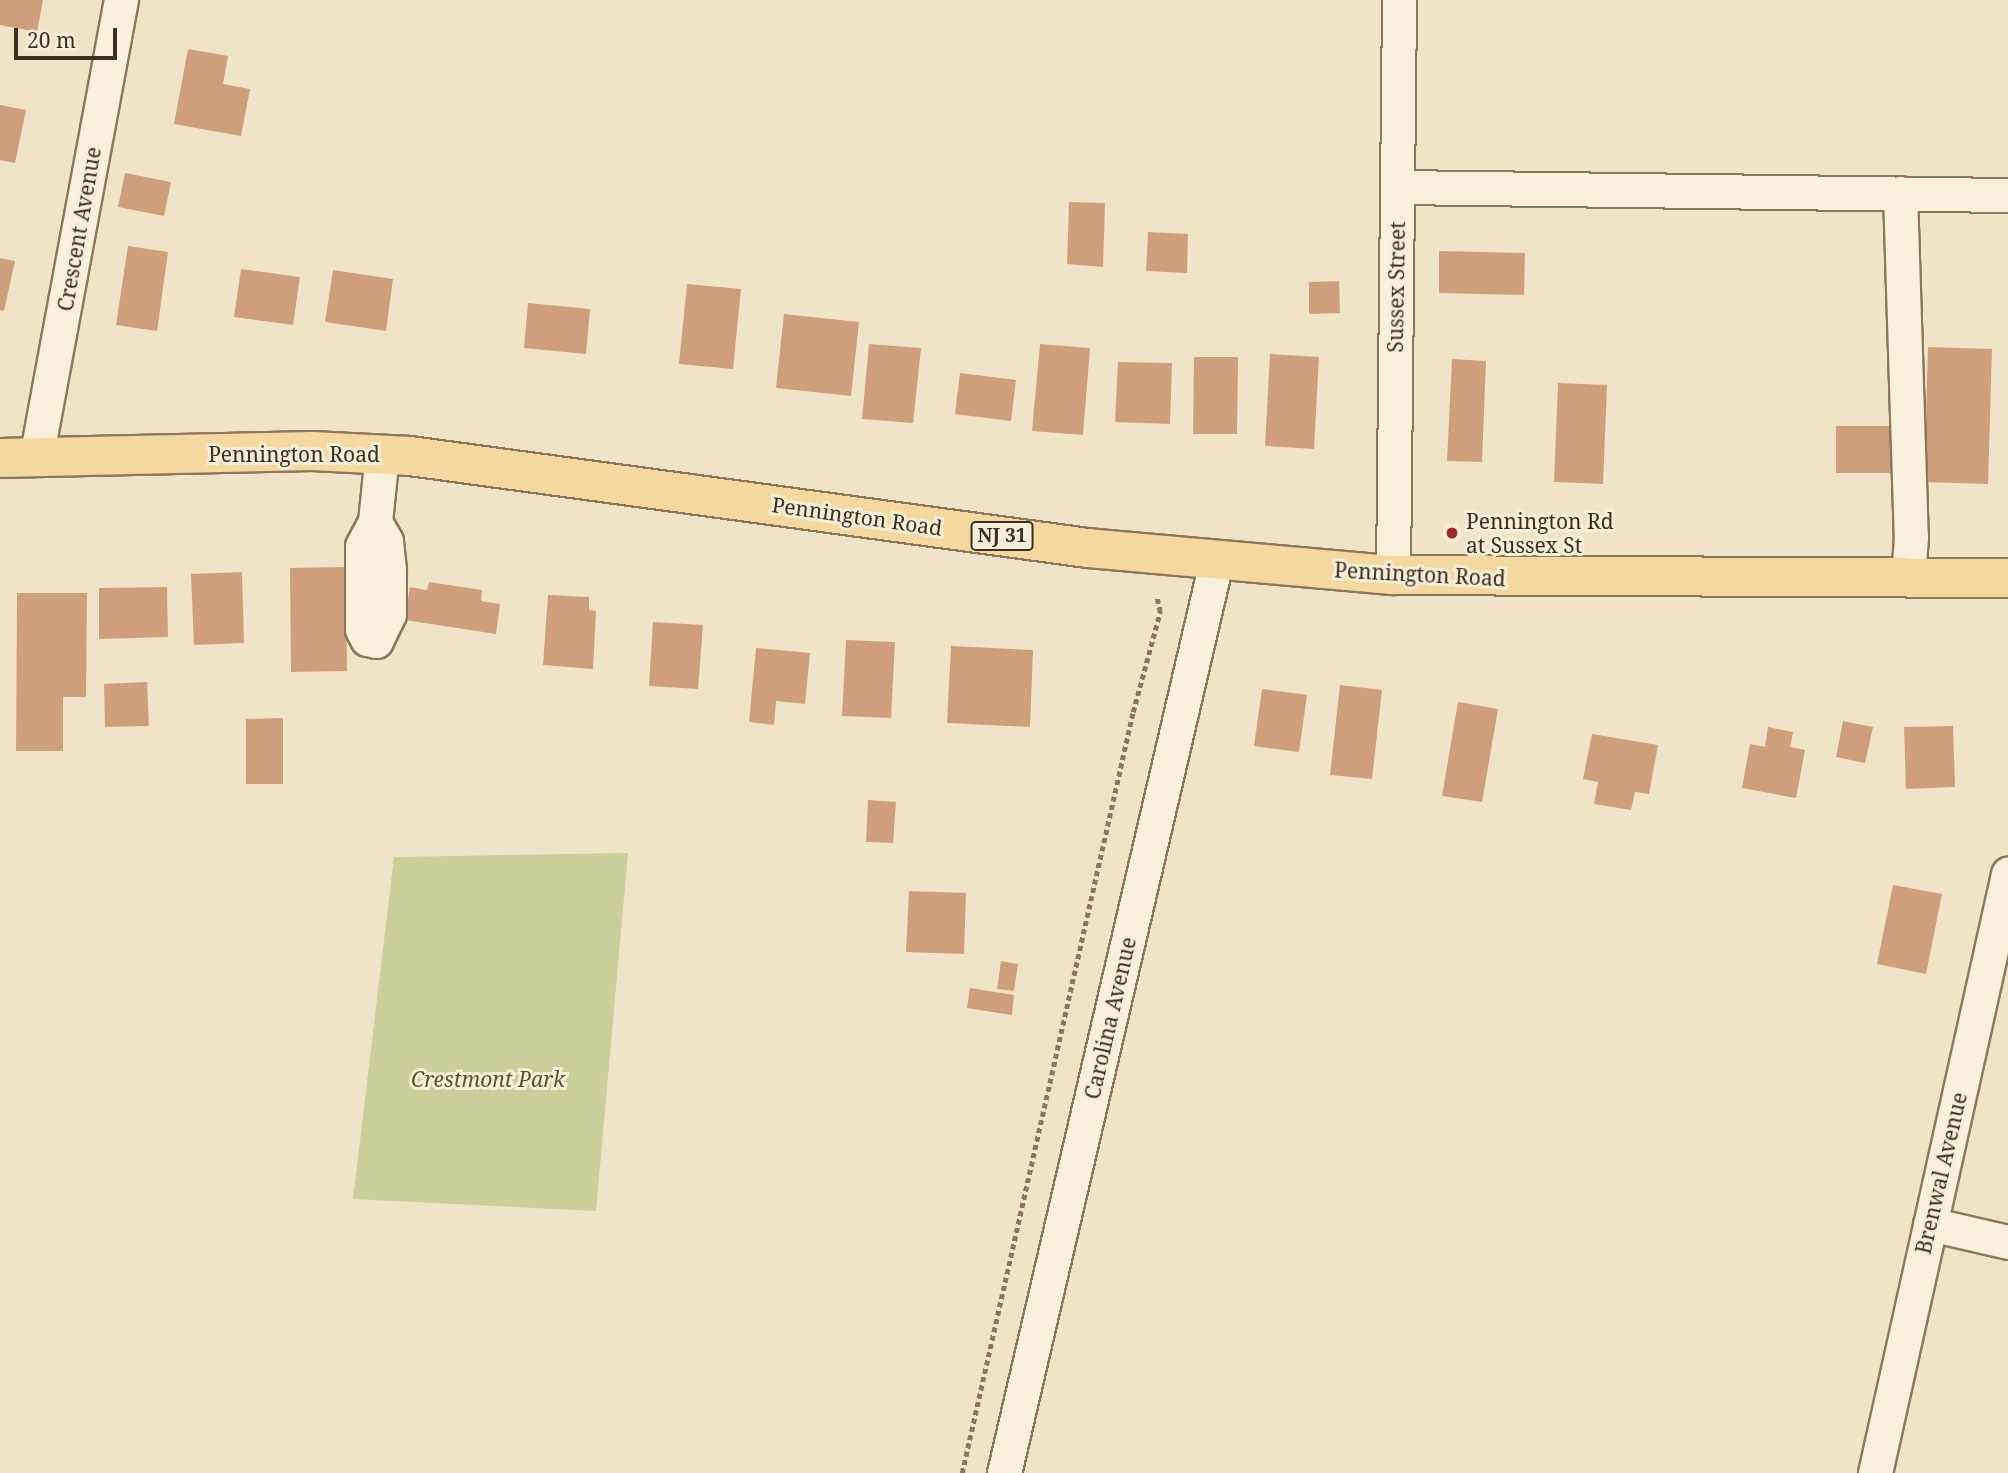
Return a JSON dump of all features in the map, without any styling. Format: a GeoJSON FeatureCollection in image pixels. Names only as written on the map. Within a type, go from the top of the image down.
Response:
{"type":"FeatureCollection","features":[{"type":"Feature","properties":{"kind":"main road","name":"Pennington Road"},"geometry":{"type":"LineString","coordinates":[[18,458],[312,450],[382,453],[1216,562],[1393,575],[2008,578]]}},
{"type":"Feature","properties":{"kind":"street","name":"Crescent Avenue"},"geometry":{"type":"LineString","coordinates":[[18,458],[121,0]]}},
{"type":"Feature","properties":{"kind":"street","name":"Sussex Street"},"geometry":{"type":"LineString","coordinates":[[1393,575],[1399,0]]}},
{"type":"Feature","properties":{"kind":"street"},"geometry":{"type":"LineString","coordinates":[[1397,187],[2008,195]]}},
{"type":"Feature","properties":{"kind":"street"},"geometry":{"type":"LineString","coordinates":[[1900,193],[1911,537],[1908,578]]}},
{"type":"Feature","properties":{"kind":"street"},"geometry":{"type":"LineString","coordinates":[[374,522],[382,453]]}},
{"type":"Feature","properties":{"kind":"street","name":"Carolina Avenue"},"geometry":{"type":"LineString","coordinates":[[1004,1473],[1216,562]]}},
{"type":"Feature","properties":{"kind":"street","name":"Brenwal Avenue"},"geometry":{"type":"LineString","coordinates":[[1875,1473],[2008,874]]}},
{"type":"Feature","properties":{"kind":"street"},"geometry":{"type":"LineString","coordinates":[[1930,1224],[2008,1242]]}},
{"type":"Feature","properties":{"kind":"path"},"geometry":{"type":"LineString","coordinates":[[962,1473],[1133,712],[1160,612],[1157,598]]}},
{"type":"Feature","properties":{"kind":"green space","name":"Crestmont Park"},"geometry":{"type":"Polygon","coordinates":[[[628,853],[596,1211],[353,1199],[394,857],[628,853]]]}},
{"type":"Feature","properties":{"kind":"building"},"geometry":{"type":"Polygon","coordinates":[[[0,0],[43,0],[37,32],[0,25],[0,0]]]}},
{"type":"Feature","properties":{"kind":"building"},"geometry":{"type":"Polygon","coordinates":[[[188,49],[228,56],[223,84],[250,89],[241,136],[174,124],[188,49]]]}},
{"type":"Feature","properties":{"kind":"building"},"geometry":{"type":"Polygon","coordinates":[[[0,105],[26,110],[15,163],[0,160],[0,105]]]}},
{"type":"Feature","properties":{"kind":"building"},"geometry":{"type":"Polygon","coordinates":[[[125,173],[171,182],[164,216],[118,207],[125,173]]]}},
{"type":"Feature","properties":{"kind":"building"},"geometry":{"type":"Polygon","coordinates":[[[1069,202],[1105,203],[1103,267],[1067,264],[1069,202]]]}},
{"type":"Feature","properties":{"kind":"building"},"geometry":{"type":"Polygon","coordinates":[[[1148,232],[1188,234],[1187,273],[1146,271],[1148,232]]]}},
{"type":"Feature","properties":{"kind":"building"},"geometry":{"type":"Polygon","coordinates":[[[128,246],[168,252],[157,331],[116,325],[128,246]]]}},
{"type":"Feature","properties":{"kind":"building"},"geometry":{"type":"Polygon","coordinates":[[[1439,251],[1525,253],[1524,295],[1439,293],[1439,251]]]}},
{"type":"Feature","properties":{"kind":"building"},"geometry":{"type":"Polygon","coordinates":[[[0,258],[15,261],[4,311],[0,310],[0,258]]]}},
{"type":"Feature","properties":{"kind":"building"},"geometry":{"type":"Polygon","coordinates":[[[241,269],[300,277],[293,325],[234,317],[241,269]]]}},
{"type":"Feature","properties":{"kind":"building"},"geometry":{"type":"Polygon","coordinates":[[[333,270],[393,279],[386,331],[325,322],[333,270]]]}},
{"type":"Feature","properties":{"kind":"building"},"geometry":{"type":"Polygon","coordinates":[[[1339,281],[1340,313],[1309,314],[1309,282],[1339,281]]]}},
{"type":"Feature","properties":{"kind":"building"},"geometry":{"type":"Polygon","coordinates":[[[687,284],[741,289],[733,369],[679,364],[687,284]]]}},
{"type":"Feature","properties":{"kind":"building"},"geometry":{"type":"Polygon","coordinates":[[[528,303],[590,309],[586,354],[524,348],[528,303]]]}},
{"type":"Feature","properties":{"kind":"building"},"geometry":{"type":"Polygon","coordinates":[[[784,314],[859,322],[851,396],[776,388],[784,314]]]}},
{"type":"Feature","properties":{"kind":"building"},"geometry":{"type":"Polygon","coordinates":[[[869,344],[921,348],[913,423],[862,419],[869,344]]]}},
{"type":"Feature","properties":{"kind":"building"},"geometry":{"type":"Polygon","coordinates":[[[1040,344],[1090,348],[1083,435],[1032,431],[1040,344]]]}},
{"type":"Feature","properties":{"kind":"building"},"geometry":{"type":"Polygon","coordinates":[[[1928,347],[1992,349],[1988,484],[1924,482],[1928,347]]]}},
{"type":"Feature","properties":{"kind":"building"},"geometry":{"type":"Polygon","coordinates":[[[1270,354],[1319,357],[1314,449],[1265,446],[1270,354]]]}},
{"type":"Feature","properties":{"kind":"building"},"geometry":{"type":"Polygon","coordinates":[[[1194,357],[1238,357],[1237,434],[1193,434],[1194,357]]]}},
{"type":"Feature","properties":{"kind":"building"},"geometry":{"type":"Polygon","coordinates":[[[1452,359],[1486,361],[1482,462],[1447,461],[1452,359]]]}},
{"type":"Feature","properties":{"kind":"building"},"geometry":{"type":"Polygon","coordinates":[[[1118,362],[1172,363],[1170,424],[1115,422],[1118,362]]]}},
{"type":"Feature","properties":{"kind":"building"},"geometry":{"type":"Polygon","coordinates":[[[960,373],[1016,380],[1011,421],[955,414],[960,373]]]}},
{"type":"Feature","properties":{"kind":"building"},"geometry":{"type":"Polygon","coordinates":[[[1558,383],[1607,385],[1603,484],[1554,482],[1558,383]]]}},
{"type":"Feature","properties":{"kind":"building"},"geometry":{"type":"Polygon","coordinates":[[[1836,426],[1890,426],[1890,473],[1836,473],[1836,426]]]}},
{"type":"Feature","properties":{"kind":"building"},"geometry":{"type":"Polygon","coordinates":[[[346,567],[347,671],[291,672],[290,568],[346,567]]]}},
{"type":"Feature","properties":{"kind":"building"},"geometry":{"type":"Polygon","coordinates":[[[242,572],[244,643],[194,645],[191,574],[242,572]]]}},
{"type":"Feature","properties":{"kind":"building"},"geometry":{"type":"Polygon","coordinates":[[[429,582],[482,590],[481,601],[500,604],[496,634],[405,620],[410,587],[427,590],[429,582]]]}},
{"type":"Feature","properties":{"kind":"building"},"geometry":{"type":"Polygon","coordinates":[[[167,587],[168,637],[99,639],[99,588],[167,587]]]}},
{"type":"Feature","properties":{"kind":"building"},"geometry":{"type":"Polygon","coordinates":[[[17,593],[87,593],[86,697],[63,697],[63,751],[16,751],[17,593]]]}},
{"type":"Feature","properties":{"kind":"building"},"geometry":{"type":"Polygon","coordinates":[[[548,595],[589,597],[589,610],[596,611],[593,669],[543,665],[548,595]]]}},
{"type":"Feature","properties":{"kind":"building"},"geometry":{"type":"Polygon","coordinates":[[[653,622],[703,625],[698,689],[649,686],[653,622]]]}},
{"type":"Feature","properties":{"kind":"building"},"geometry":{"type":"Polygon","coordinates":[[[846,640],[895,642],[891,718],[842,716],[846,640]]]}},
{"type":"Feature","properties":{"kind":"building"},"geometry":{"type":"Polygon","coordinates":[[[951,646],[1033,650],[1030,727],[947,723],[951,646]]]}},
{"type":"Feature","properties":{"kind":"building"},"geometry":{"type":"Polygon","coordinates":[[[756,648],[810,653],[805,704],[776,701],[774,725],[749,722],[756,648]]]}},
{"type":"Feature","properties":{"kind":"building"},"geometry":{"type":"Polygon","coordinates":[[[147,682],[149,726],[105,727],[104,684],[147,682]]]}},
{"type":"Feature","properties":{"kind":"building"},"geometry":{"type":"Polygon","coordinates":[[[1340,685],[1382,690],[1372,779],[1330,775],[1340,685]]]}},
{"type":"Feature","properties":{"kind":"building"},"geometry":{"type":"Polygon","coordinates":[[[1262,689],[1307,695],[1299,752],[1254,746],[1262,689]]]}},
{"type":"Feature","properties":{"kind":"building"},"geometry":{"type":"Polygon","coordinates":[[[1458,702],[1498,709],[1482,802],[1442,796],[1458,702]]]}},
{"type":"Feature","properties":{"kind":"building"},"geometry":{"type":"Polygon","coordinates":[[[283,718],[283,784],[246,784],[246,719],[283,718]]]}},
{"type":"Feature","properties":{"kind":"building"},"geometry":{"type":"Polygon","coordinates":[[[1843,721],[1873,727],[1865,763],[1836,757],[1843,721]]]}},
{"type":"Feature","properties":{"kind":"building"},"geometry":{"type":"Polygon","coordinates":[[[1953,726],[1955,787],[1906,789],[1904,727],[1953,726]]]}},
{"type":"Feature","properties":{"kind":"building"},"geometry":{"type":"Polygon","coordinates":[[[1768,727],[1793,732],[1790,747],[1805,750],[1796,798],[1742,788],[1750,744],[1765,747],[1768,727]]]}},
{"type":"Feature","properties":{"kind":"building"},"geometry":{"type":"Polygon","coordinates":[[[1592,734],[1658,745],[1649,794],[1635,792],[1631,810],[1594,804],[1598,782],[1583,779],[1592,734]]]}},
{"type":"Feature","properties":{"kind":"building"},"geometry":{"type":"Polygon","coordinates":[[[868,800],[896,802],[893,843],[866,842],[868,800]]]}},
{"type":"Feature","properties":{"kind":"building"},"geometry":{"type":"Polygon","coordinates":[[[1893,885],[1942,894],[1926,974],[1877,964],[1893,885]]]}},
{"type":"Feature","properties":{"kind":"building"},"geometry":{"type":"Polygon","coordinates":[[[909,891],[966,893],[964,954],[906,952],[909,891]]]}},
{"type":"Feature","properties":{"kind":"building"},"geometry":{"type":"Polygon","coordinates":[[[1001,961],[1018,964],[1014,991],[997,989],[1001,961]]]}},
{"type":"Feature","properties":{"kind":"building"},"geometry":{"type":"Polygon","coordinates":[[[970,988],[1014,995],[1012,1015],[967,1008],[970,988]]]}},
{"type":"Feature","properties":{"kind":"place","name":"Pennington Rd at Sussex St"},"geometry":{"type":"Point","coordinates":[1452,533]}}]}
